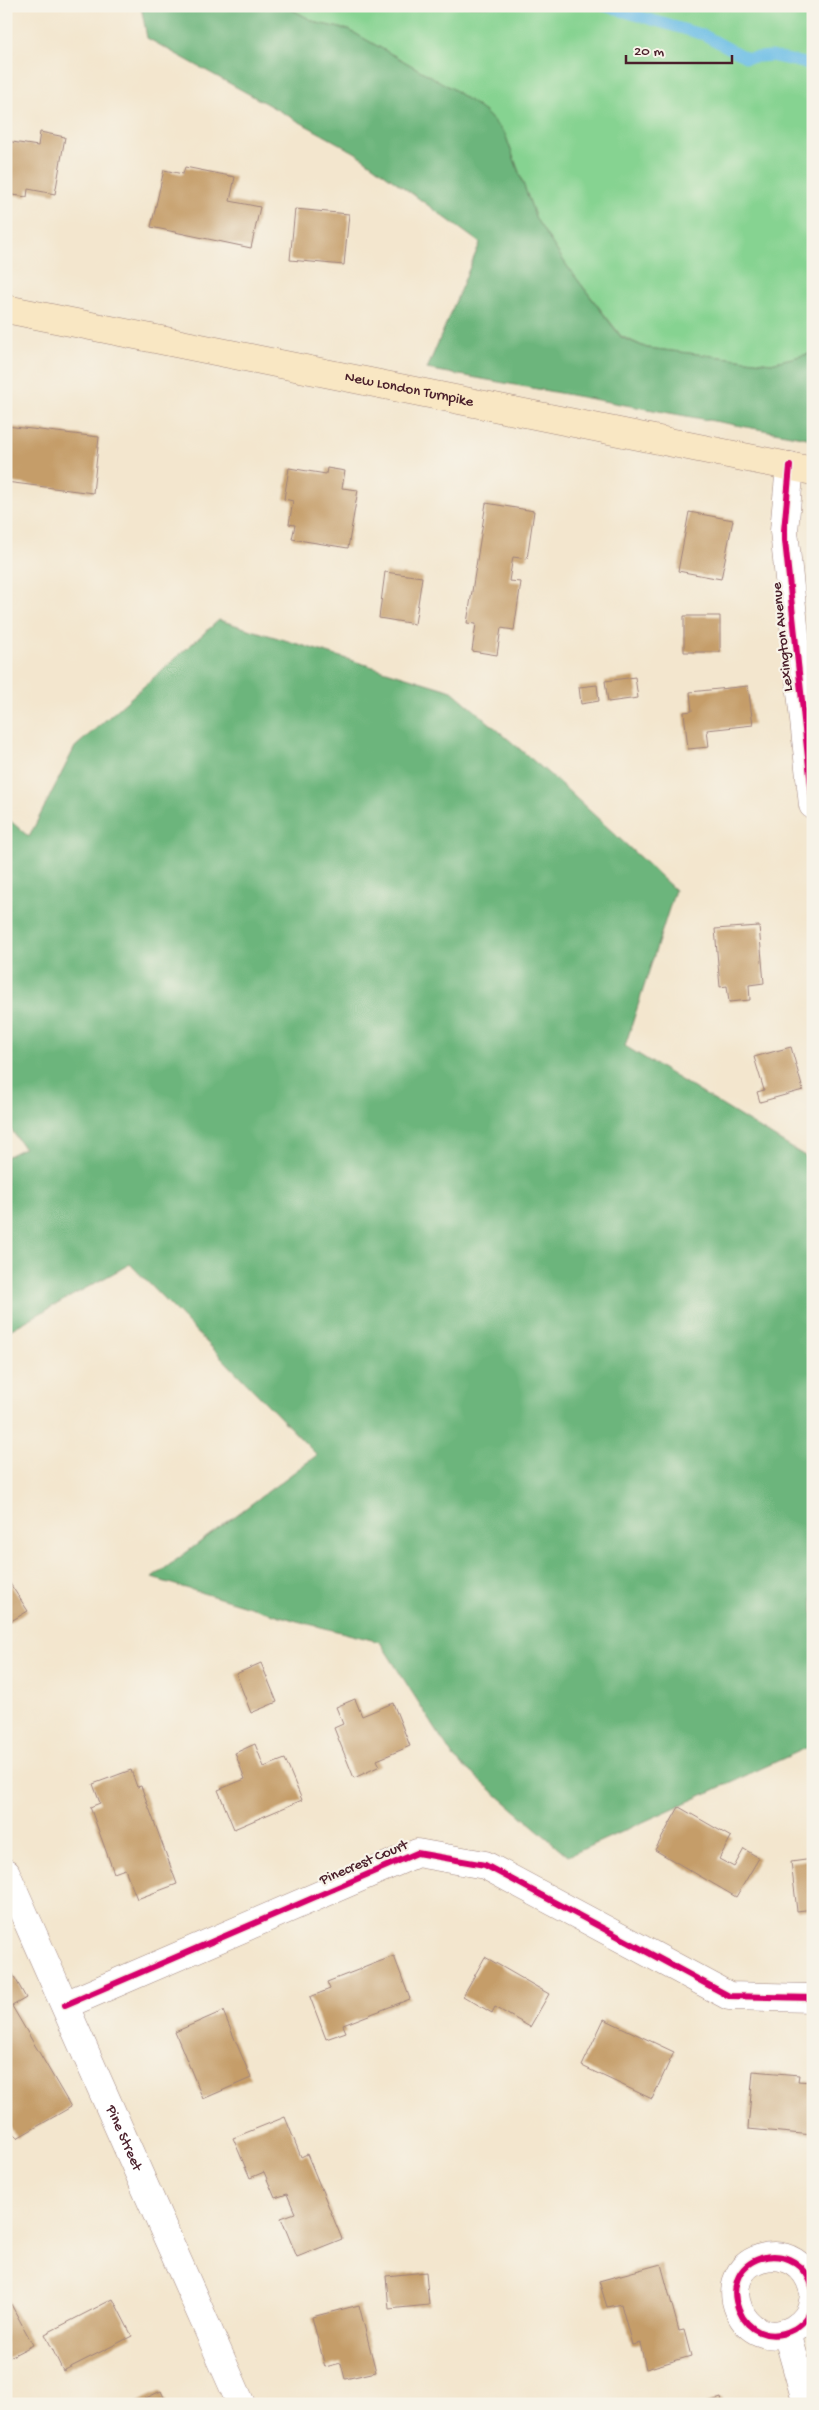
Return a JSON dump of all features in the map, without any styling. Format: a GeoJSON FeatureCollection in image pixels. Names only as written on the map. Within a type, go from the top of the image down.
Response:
{"type":"FeatureCollection","features":[{"type":"Feature","properties":{"kind":"main road","name":"New London Turnpike"},"geometry":{"type":"LineString","coordinates":[[6,309],[801,468]]}},
{"type":"Feature","properties":{"kind":"street","name":"Lexington Avenue"},"geometry":{"type":"LineString","coordinates":[[801,468],[784,531],[813,804]]}},
{"type":"Feature","properties":{"kind":"street","name":"Pinecrest Court"},"geometry":{"type":"LineString","coordinates":[[65,2005],[417,1853],[485,1865],[729,1996],[813,1998]]}},
{"type":"Feature","properties":{"kind":"street","name":"Pine Street"},"geometry":{"type":"LineString","coordinates":[[6,1873],[241,2404]]}},
{"type":"Feature","properties":{"kind":"street"},"geometry":{"type":"LineString","coordinates":[[813,2289],[804,2270],[794,2261],[783,2256],[770,2256],[757,2260],[746,2268],[738,2278],[735,2291],[736,2304],[741,2316],[750,2326],[761,2332],[774,2335],[787,2332],[798,2326],[807,2317],[813,2301]]}},
{"type":"Feature","properties":{"kind":"street"},"geometry":{"type":"LineString","coordinates":[[787,2332],[807,2404]]}},
{"type":"Feature","properties":{"kind":"green space"},"geometry":{"type":"Polygon","coordinates":[[[141,6],[285,6],[317,23],[349,30],[453,89],[486,113],[505,134],[536,219],[567,266],[621,337],[647,348],[771,363],[813,353],[813,439],[427,369],[480,243],[356,153],[147,38],[141,6]]]}},
{"type":"Feature","properties":{"kind":"green space"},"geometry":{"type":"Polygon","coordinates":[[[285,6],[813,6],[813,353],[771,363],[647,348],[621,336],[567,266],[536,219],[505,134],[486,113],[453,89],[349,30],[317,23],[285,6]]]}},
{"type":"Feature","properties":{"kind":"green space"},"geometry":{"type":"Polygon","coordinates":[[[219,620],[452,691],[563,786],[675,890],[625,1046],[813,1161],[813,1745],[568,1856],[454,1758],[380,1642],[297,1621],[152,1578],[317,1455],[130,1264],[6,1332],[6,1157],[24,1148],[6,1122],[6,817],[29,837],[75,747],[219,620]]]}},
{"type":"Feature","properties":{"kind":"building"},"geometry":{"type":"Polygon","coordinates":[[[40,132],[65,137],[55,194],[28,189],[27,197],[6,194],[6,141],[38,146],[40,132]]]}},
{"type":"Feature","properties":{"kind":"building"},"geometry":{"type":"Polygon","coordinates":[[[185,167],[235,177],[230,201],[260,207],[251,248],[151,227],[164,170],[183,174],[185,167]]]}},
{"type":"Feature","properties":{"kind":"building"},"geometry":{"type":"Polygon","coordinates":[[[295,209],[349,214],[344,265],[290,260],[295,209]]]}},
{"type":"Feature","properties":{"kind":"building"},"geometry":{"type":"Polygon","coordinates":[[[6,426],[99,437],[93,493],[6,482],[6,426]]]}},
{"type":"Feature","properties":{"kind":"building"},"geometry":{"type":"Polygon","coordinates":[[[289,468],[326,474],[327,468],[345,471],[342,488],[358,490],[348,548],[292,539],[295,525],[289,524],[293,501],[284,499],[289,468]]]}},
{"type":"Feature","properties":{"kind":"building"},"geometry":{"type":"Polygon","coordinates":[[[486,503],[534,511],[527,559],[513,557],[509,581],[521,582],[514,630],[501,628],[497,655],[472,651],[476,624],[467,623],[486,503]]]}},
{"type":"Feature","properties":{"kind":"building"},"geometry":{"type":"Polygon","coordinates":[[[689,512],[733,520],[721,579],[678,571],[689,512]]]}},
{"type":"Feature","properties":{"kind":"building"},"geometry":{"type":"Polygon","coordinates":[[[385,572],[422,577],[415,624],[379,618],[385,572]]]}},
{"type":"Feature","properties":{"kind":"building"},"geometry":{"type":"Polygon","coordinates":[[[684,616],[720,616],[720,652],[684,652],[684,616]]]}},
{"type":"Feature","properties":{"kind":"building"},"geometry":{"type":"Polygon","coordinates":[[[635,677],[638,698],[608,702],[605,681],[635,677]]]}},
{"type":"Feature","properties":{"kind":"building"},"geometry":{"type":"Polygon","coordinates":[[[597,685],[599,701],[581,704],[579,687],[597,685]]]}},
{"type":"Feature","properties":{"kind":"building"},"geometry":{"type":"Polygon","coordinates":[[[748,686],[753,725],[707,730],[709,747],[688,749],[684,712],[692,711],[690,692],[748,686]]]}},
{"type":"Feature","properties":{"kind":"building"},"geometry":{"type":"Polygon","coordinates":[[[759,926],[764,983],[749,985],[750,1000],[729,1002],[727,986],[720,987],[715,929],[759,926]]]}},
{"type":"Feature","properties":{"kind":"building"},"geometry":{"type":"Polygon","coordinates":[[[791,1047],[803,1090],[760,1102],[757,1092],[764,1090],[754,1057],[791,1047]]]}},
{"type":"Feature","properties":{"kind":"building"},"geometry":{"type":"Polygon","coordinates":[[[9,1582],[28,1611],[6,1624],[6,1583],[9,1582]]]}},
{"type":"Feature","properties":{"kind":"building"},"geometry":{"type":"Polygon","coordinates":[[[261,1663],[277,1702],[251,1713],[236,1674],[261,1663]]]}},
{"type":"Feature","properties":{"kind":"building"},"geometry":{"type":"Polygon","coordinates":[[[355,1699],[362,1716],[393,1703],[410,1746],[377,1760],[380,1766],[354,1778],[334,1728],[343,1724],[336,1707],[355,1699]]]}},
{"type":"Feature","properties":{"kind":"building"},"geometry":{"type":"Polygon","coordinates":[[[255,1744],[264,1767],[285,1759],[302,1800],[234,1829],[218,1790],[245,1779],[235,1753],[255,1744]]]}},
{"type":"Feature","properties":{"kind":"building"},"geometry":{"type":"Polygon","coordinates":[[[131,1770],[137,1787],[141,1786],[177,1884],[137,1899],[125,1869],[114,1873],[90,1807],[100,1803],[93,1784],[131,1770]]]}},
{"type":"Feature","properties":{"kind":"building"},"geometry":{"type":"Polygon","coordinates":[[[679,1807],[731,1837],[719,1859],[734,1867],[744,1849],[759,1858],[736,1897],[655,1850],[679,1807]]]}},
{"type":"Feature","properties":{"kind":"building"},"geometry":{"type":"Polygon","coordinates":[[[813,1859],[813,1909],[797,1911],[791,1862],[813,1859]]]}},
{"type":"Feature","properties":{"kind":"building"},"geometry":{"type":"Polygon","coordinates":[[[394,1956],[410,1999],[343,2025],[346,2032],[326,2039],[310,1997],[330,1989],[327,1982],[394,1956]]]}},
{"type":"Feature","properties":{"kind":"building"},"geometry":{"type":"Polygon","coordinates":[[[485,1957],[549,1994],[530,2027],[495,2007],[492,2013],[463,1996],[485,1957]]]}},
{"type":"Feature","properties":{"kind":"building"},"geometry":{"type":"Polygon","coordinates":[[[10,1969],[26,1998],[12,2006],[71,2107],[17,2138],[6,2120],[6,1971],[10,1969]]]}},
{"type":"Feature","properties":{"kind":"building"},"geometry":{"type":"Polygon","coordinates":[[[223,2011],[251,2078],[203,2099],[175,2032],[223,2011]]]}},
{"type":"Feature","properties":{"kind":"building"},"geometry":{"type":"Polygon","coordinates":[[[604,2019],[674,2052],[652,2099],[582,2066],[604,2019]]]}},
{"type":"Feature","properties":{"kind":"building"},"geometry":{"type":"Polygon","coordinates":[[[753,2071],[799,2075],[798,2081],[813,2082],[813,2135],[748,2129],[753,2071]]]}},
{"type":"Feature","properties":{"kind":"building"},"geometry":{"type":"Polygon","coordinates":[[[285,2117],[301,2157],[307,2154],[342,2239],[297,2257],[281,2218],[295,2213],[287,2194],[275,2198],[264,2172],[250,2178],[233,2138],[285,2117]]]}},
{"type":"Feature","properties":{"kind":"building"},"geometry":{"type":"Polygon","coordinates":[[[661,2264],[679,2331],[684,2330],[691,2356],[646,2369],[640,2343],[632,2345],[621,2304],[607,2307],[599,2281],[661,2264]]]}},
{"type":"Feature","properties":{"kind":"building"},"geometry":{"type":"Polygon","coordinates":[[[426,2272],[429,2305],[389,2309],[386,2276],[426,2272]]]}},
{"type":"Feature","properties":{"kind":"building"},"geometry":{"type":"Polygon","coordinates":[[[6,2295],[33,2345],[6,2359],[6,2295]]]}},
{"type":"Feature","properties":{"kind":"building"},"geometry":{"type":"Polygon","coordinates":[[[113,2299],[132,2336],[63,2371],[45,2334],[113,2299]]]}},
{"type":"Feature","properties":{"kind":"building"},"geometry":{"type":"Polygon","coordinates":[[[359,2305],[376,2372],[345,2379],[341,2363],[325,2367],[312,2317],[359,2305]]]}},
{"type":"Feature","properties":{"kind":"building"},"geometry":{"type":"Polygon","coordinates":[[[161,2391],[167,2404],[133,2404],[161,2391]]]}},
{"type":"Feature","properties":{"kind":"building"},"geometry":{"type":"Polygon","coordinates":[[[721,2398],[723,2404],[705,2404],[705,2403],[721,2398]]]}},
{"type":"Feature","properties":{"kind":"waterway"},"geometry":{"type":"LineString","coordinates":[[604,6],[704,35],[747,58],[771,56],[813,65]]}},
{"type":"Feature","properties":{"kind":"cycle path"},"geometry":{"type":"LineString","coordinates":[[790,466],[784,531],[813,805]]}},
{"type":"Feature","properties":{"kind":"cycle path"},"geometry":{"type":"LineString","coordinates":[[65,2005],[417,1853],[485,1865],[729,1996],[813,1998]]}},
{"type":"Feature","properties":{"kind":"cycle path"},"geometry":{"type":"LineString","coordinates":[[813,2289],[810,2280],[801,2267],[787,2258],[770,2256],[761,2258],[746,2267],[737,2280],[735,2295],[739,2310],[747,2323],[760,2332],[776,2335],[794,2329],[801,2324],[809,2314],[813,2301]]}}]}
